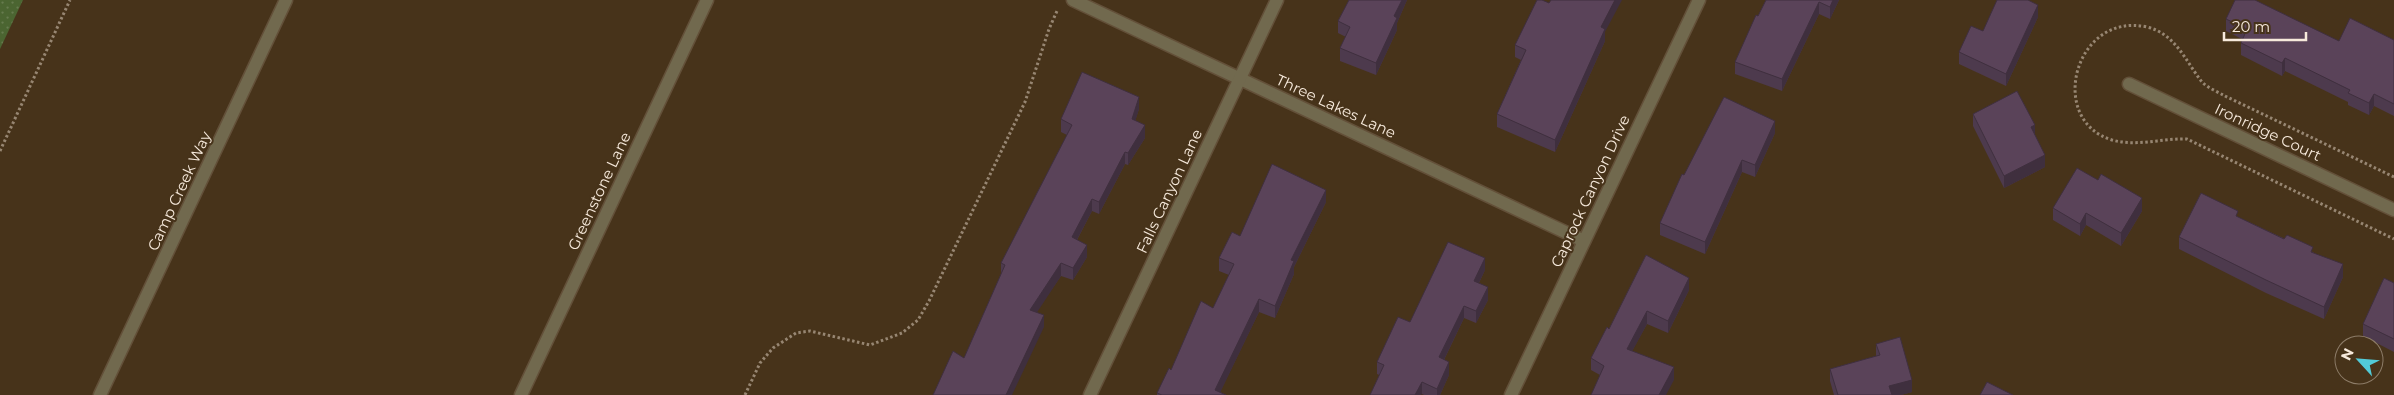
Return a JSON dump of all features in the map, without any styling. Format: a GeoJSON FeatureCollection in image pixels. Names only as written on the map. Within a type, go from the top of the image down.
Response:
{"type":"FeatureCollection","features":[{"type":"Feature","properties":{"kind":"street","name":"Camp Creek Way"},"geometry":{"type":"LineString","coordinates":[[100,395],[286,0]]}},
{"type":"Feature","properties":{"kind":"street","name":"Greenstone Lane"},"geometry":{"type":"LineString","coordinates":[[521,395],[707,0]]}},
{"type":"Feature","properties":{"kind":"street","name":"Three Lakes Lane"},"geometry":{"type":"LineString","coordinates":[[1074,0],[1584,241]]}},
{"type":"Feature","properties":{"kind":"street","name":"Falls Canyon Lane"},"geometry":{"type":"LineString","coordinates":[[1090,395],[1277,0]]}},
{"type":"Feature","properties":{"kind":"street","name":"Caprock Canyon Drive"},"geometry":{"type":"LineString","coordinates":[[1511,395],[1699,0]]}},
{"type":"Feature","properties":{"kind":"street","name":"Ironridge Court"},"geometry":{"type":"LineString","coordinates":[[2129,84],[2394,210]]}},
{"type":"Feature","properties":{"kind":"path"},"geometry":{"type":"LineString","coordinates":[[0,151],[70,0]]}},
{"type":"Feature","properties":{"kind":"path"},"geometry":{"type":"LineString","coordinates":[[745,395],[760,363],[773,348],[796,333],[810,331],[870,345],[902,333],[918,320],[929,301],[1025,102],[1048,29],[1058,7]]}},
{"type":"Feature","properties":{"kind":"green space"},"geometry":{"type":"Polygon","coordinates":[[[0,0],[23,0],[0,49],[0,0]]]}},
{"type":"Feature","properties":{"kind":"building"},"geometry":{"type":"Polygon","coordinates":[[[1349,0],[1402,0],[1394,16],[1397,18],[1376,63],[1340,48],[1350,27],[1338,21],[1349,0]]]}},
{"type":"Feature","properties":{"kind":"building"},"geometry":{"type":"Polygon","coordinates":[[[1537,0],[1549,3],[1551,0],[1615,0],[1601,27],[1605,29],[1555,140],[1497,114],[1526,50],[1515,45],[1537,0]]]}},
{"type":"Feature","properties":{"kind":"building"},"geometry":{"type":"Polygon","coordinates":[[[1766,0],[1833,0],[1830,7],[1819,2],[1782,79],[1735,62],[1756,15],[1758,16],[1766,0]]]}},
{"type":"Feature","properties":{"kind":"building"},"geometry":{"type":"Polygon","coordinates":[[[1997,0],[2028,0],[2038,5],[2006,74],[1959,52],[1971,26],[1983,31],[1997,0]]]}},
{"type":"Feature","properties":{"kind":"building"},"geometry":{"type":"Polygon","coordinates":[[[2235,0],[2255,0],[2339,41],[2350,18],[2394,40],[2394,104],[2374,94],[2369,103],[2348,93],[2350,90],[2285,58],[2282,63],[2241,43],[2247,29],[2226,19],[2235,0]]]}},
{"type":"Feature","properties":{"kind":"building"},"geometry":{"type":"Polygon","coordinates":[[[1082,72],[1139,97],[1132,119],[1145,125],[1128,153],[1125,152],[1099,202],[1092,199],[1072,237],[1087,245],[1073,268],[1061,263],[1030,310],[1044,315],[1006,395],[933,395],[953,351],[964,358],[1005,265],[1001,263],[1072,125],[1061,119],[1082,72]]]}},
{"type":"Feature","properties":{"kind":"building"},"geometry":{"type":"Polygon","coordinates":[[[2017,91],[2035,125],[2031,127],[2045,155],[2004,176],[1973,114],[2017,91]]]}},
{"type":"Feature","properties":{"kind":"building"},"geometry":{"type":"Polygon","coordinates":[[[1724,97],[1775,121],[1755,165],[1742,160],[1705,242],[1660,223],[1682,174],[1684,175],[1724,97]]]}},
{"type":"Feature","properties":{"kind":"building"},"geometry":{"type":"Polygon","coordinates":[[[1272,164],[1326,190],[1291,260],[1294,261],[1275,306],[1259,299],[1215,390],[1226,395],[1162,395],[1157,393],[1169,368],[1171,370],[1201,301],[1213,308],[1234,264],[1219,258],[1232,232],[1240,236],[1272,164]]]}},
{"type":"Feature","properties":{"kind":"building"},"geometry":{"type":"Polygon","coordinates":[[[2077,168],[2098,180],[2101,174],[2142,198],[2121,233],[2086,213],[2080,224],[2053,208],[2077,168]]]}},
{"type":"Feature","properties":{"kind":"building"},"geometry":{"type":"Polygon","coordinates":[[[2201,193],[2238,211],[2236,216],[2284,239],[2287,235],[2313,247],[2311,252],[2343,264],[2324,307],[2179,237],[2201,193]]]}},
{"type":"Feature","properties":{"kind":"building"},"geometry":{"type":"Polygon","coordinates":[[[1448,242],[1485,258],[1474,281],[1488,287],[1476,311],[1464,306],[1439,357],[1449,362],[1437,389],[1422,382],[1415,395],[1370,395],[1384,365],[1377,362],[1398,317],[1410,322],[1448,242]]]}},
{"type":"Feature","properties":{"kind":"building"},"geometry":{"type":"Polygon","coordinates":[[[1646,255],[1689,278],[1668,321],[1647,311],[1627,349],[1674,367],[1659,395],[1591,395],[1604,366],[1591,358],[1607,327],[1609,329],[1646,255]]]}},
{"type":"Feature","properties":{"kind":"building"},"geometry":{"type":"Polygon","coordinates":[[[2384,278],[2394,283],[2394,339],[2363,324],[2384,278]]]}},
{"type":"Feature","properties":{"kind":"building"},"geometry":{"type":"Polygon","coordinates":[[[1900,337],[1912,380],[1889,386],[1892,395],[1838,395],[1830,369],[1880,355],[1876,344],[1900,337]]]}},
{"type":"Feature","properties":{"kind":"building"},"geometry":{"type":"Polygon","coordinates":[[[1987,382],[2013,395],[1980,395],[1987,382]]]}}]}
